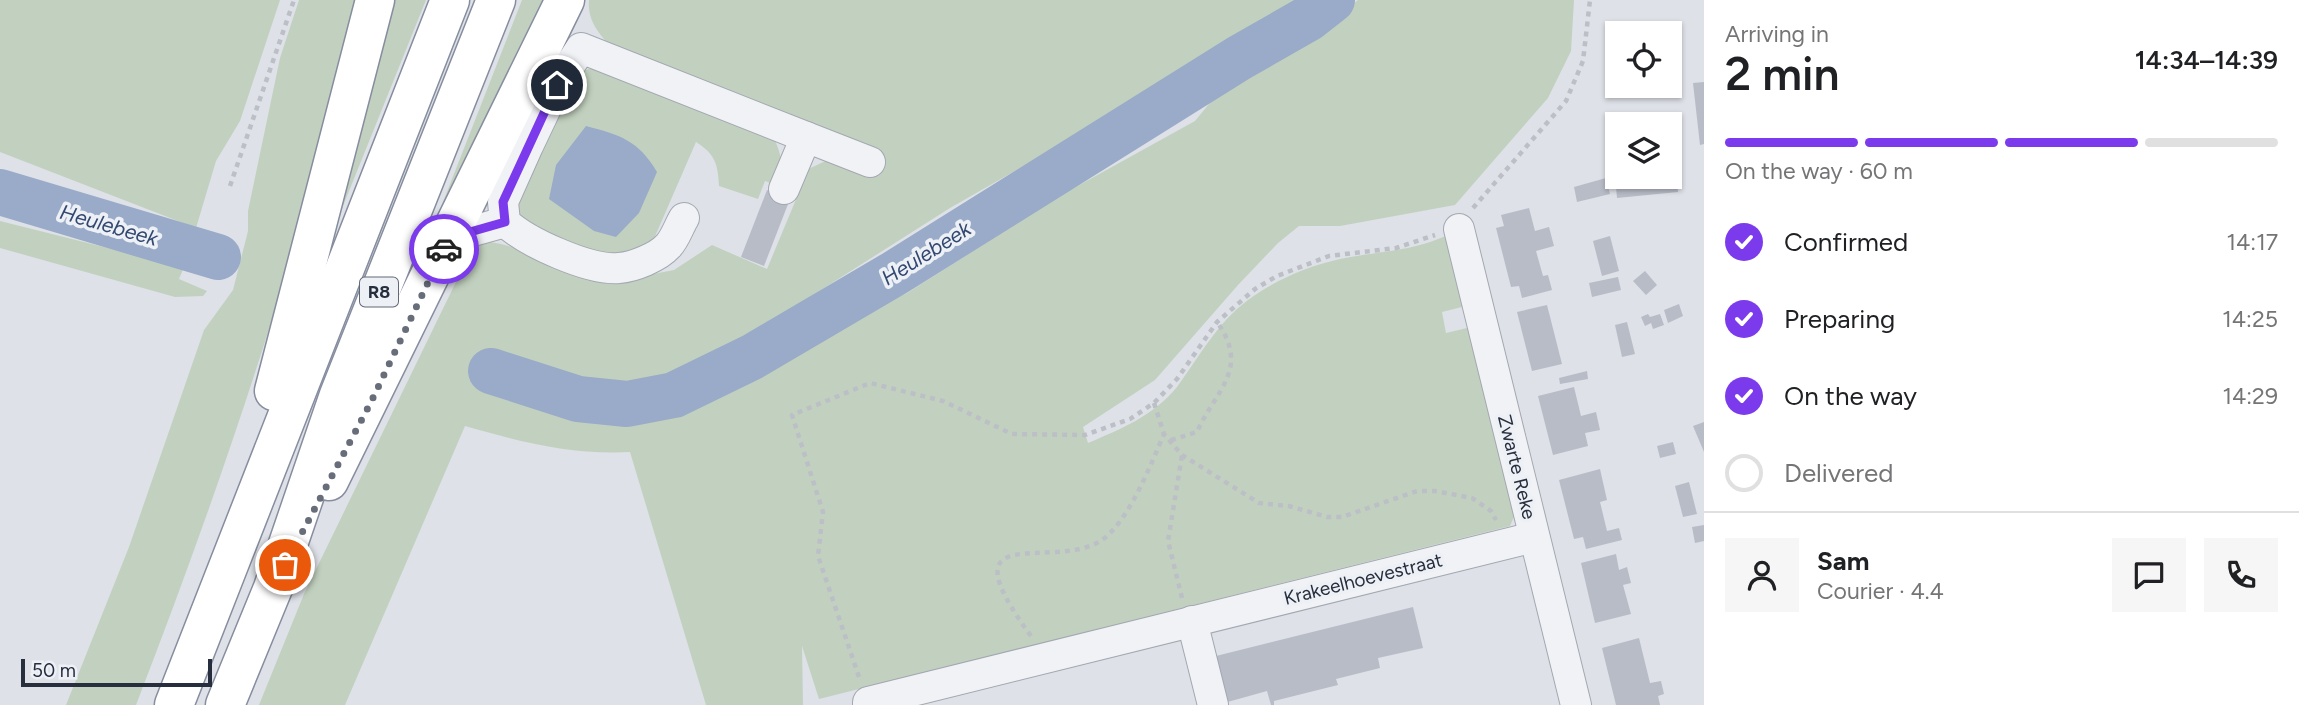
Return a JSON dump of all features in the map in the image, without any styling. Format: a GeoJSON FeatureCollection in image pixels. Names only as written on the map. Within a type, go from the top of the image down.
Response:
{"type":"FeatureCollection","features":[{"type":"Feature","properties":{"kind":"highway","name":"R8"},"geometry":{"type":"LineString","coordinates":[[228,565],[375,0]]}},
{"type":"Feature","properties":{"kind":"highway","name":"R8"},"geometry":{"type":"LineString","coordinates":[[174,705],[450,0]]}},
{"type":"Feature","properties":{"kind":"highway","name":"R8"},"geometry":{"type":"LineString","coordinates":[[225,705],[273,588],[339,395],[496,0]]}},
{"type":"Feature","properties":{"kind":"highway","name":"R8"},"geometry":{"type":"LineString","coordinates":[[273,588],[371,402],[565,0]]}},
{"type":"Feature","properties":{"kind":"street"},"geometry":{"type":"LineString","coordinates":[[571,0],[581,48],[557,85],[503,202],[505,222],[517,234],[556,251],[597,266],[619,268],[647,260],[668,246],[684,218]]}},
{"type":"Feature","properties":{"kind":"street"},"geometry":{"type":"LineString","coordinates":[[581,48],[870,162]]}},
{"type":"Feature","properties":{"kind":"street"},"geometry":{"type":"LineString","coordinates":[[784,189],[806,137]]}},
{"type":"Feature","properties":{"kind":"street"},"geometry":{"type":"LineString","coordinates":[[446,245],[470,232],[505,222]]}},
{"type":"Feature","properties":{"kind":"street","name":"Zwarte Reke"},"geometry":{"type":"LineString","coordinates":[[1457,225],[1522,540],[1576,705]]}},
{"type":"Feature","properties":{"kind":"street","name":"Krakeelhoevestraat"},"geometry":{"type":"LineString","coordinates":[[868,703],[1522,540]]}},
{"type":"Feature","properties":{"kind":"street"},"geometry":{"type":"LineString","coordinates":[[1192,621],[1213,705]]}},
{"type":"Feature","properties":{"kind":"path"},"geometry":{"type":"LineString","coordinates":[[230,186],[294,0]]}},
{"type":"Feature","properties":{"kind":"path"},"geometry":{"type":"LineString","coordinates":[[868,703],[818,556],[823,512],[792,415],[870,383],[943,401],[1012,434],[1085,435],[1130,419],[1154,403],[1177,379],[1217,322],[1255,289],[1306,262],[1354,251],[1396,248],[1457,225],[1566,101],[1583,61],[1590,0]]}},
{"type":"Feature","properties":{"kind":"path"},"geometry":{"type":"LineString","coordinates":[[1170,440],[1197,432],[1229,379],[1233,359],[1228,336],[1217,322]]}},
{"type":"Feature","properties":{"kind":"path"},"geometry":{"type":"LineString","coordinates":[[1154,403],[1164,434],[1182,455],[1259,503],[1298,508],[1327,517],[1342,517],[1418,491],[1472,498],[1491,511],[1522,540]]}},
{"type":"Feature","properties":{"kind":"path"},"geometry":{"type":"LineString","coordinates":[[1040,659],[1036,643],[1007,602],[998,583],[1000,565],[1008,557],[1026,551],[1070,552],[1104,539],[1139,493],[1164,434]]}},
{"type":"Feature","properties":{"kind":"path"},"geometry":{"type":"LineString","coordinates":[[1182,455],[1168,541],[1184,606],[1192,621]]}},
{"type":"Feature","properties":{"kind":"green space"},"geometry":{"type":"Polygon","coordinates":[[[0,0],[280,0],[240,121],[216,161],[196,228],[0,152],[0,0]]]}},
{"type":"Feature","properties":{"kind":"green space"},"geometry":{"type":"Polygon","coordinates":[[[299,0],[356,0],[298,230],[236,430],[136,705],[66,705],[129,547],[204,330],[233,290],[248,231],[248,211],[280,58],[299,0]]]}},
{"type":"Feature","properties":{"kind":"green space"},"geometry":{"type":"Polygon","coordinates":[[[387,0],[426,0],[310,288],[387,0]]]}},
{"type":"Feature","properties":{"kind":"green space"},"geometry":{"type":"Polygon","coordinates":[[[522,0],[552,0],[398,317],[522,0]]]}},
{"type":"Feature","properties":{"kind":"green space"},"geometry":{"type":"Polygon","coordinates":[[[589,0],[1320,0],[1264,36],[1223,52],[950,208],[684,377],[638,388],[587,385],[491,355],[482,382],[590,413],[624,416],[664,409],[699,396],[825,327],[907,293],[1063,194],[1195,121],[1236,71],[1257,59],[1306,40],[1358,0],[1574,0],[1571,51],[1548,98],[1455,205],[1340,226],[1299,226],[1278,243],[1238,285],[1155,380],[1083,427],[1088,443],[1124,427],[1158,406],[1177,387],[1227,319],[1248,300],[1280,281],[1328,262],[1407,248],[1448,235],[1466,302],[1462,307],[1442,312],[1446,333],[1467,328],[1471,331],[1516,512],[1510,526],[819,699],[802,646],[803,705],[706,705],[630,452],[547,446],[465,426],[345,705],[259,705],[304,594],[473,247],[485,241],[501,244],[627,279],[674,270],[712,245],[767,269],[797,197],[791,193],[802,172],[834,157],[615,51],[593,22],[589,0]]]}},
{"type":"Feature","properties":{"kind":"green space"},"geometry":{"type":"Polygon","coordinates":[[[599,69],[770,131],[781,158],[781,187],[765,181],[758,199],[719,186],[714,160],[696,142],[653,241],[618,263],[534,231],[520,215],[516,199],[579,73],[599,69]]]}},
{"type":"Feature","properties":{"kind":"green space"},"geometry":{"type":"Polygon","coordinates":[[[0,221],[184,267],[179,279],[207,291],[203,296],[175,297],[0,248],[0,221]]]}},
{"type":"Feature","properties":{"kind":"water"},"geometry":{"type":"Polygon","coordinates":[[[586,126],[627,140],[643,153],[657,172],[639,213],[616,237],[594,231],[549,199],[556,165],[586,126]]]}},
{"type":"Feature","properties":{"kind":"building"},"geometry":{"type":"Polygon","coordinates":[[[1704,82],[1704,144],[1700,145],[1693,83],[1704,82]]]}},
{"type":"Feature","properties":{"kind":"building"},"geometry":{"type":"Polygon","coordinates":[[[1605,178],[1605,189],[1609,189],[1610,194],[1577,202],[1574,187],[1605,178]]]}},
{"type":"Feature","properties":{"kind":"building"},"geometry":{"type":"Polygon","coordinates":[[[1616,189],[1678,189],[1678,192],[1617,198],[1616,189]]]}},
{"type":"Feature","properties":{"kind":"building"},"geometry":{"type":"Polygon","coordinates":[[[767,190],[790,199],[764,266],[741,257],[767,190]]]}},
{"type":"Feature","properties":{"kind":"building"},"geometry":{"type":"Polygon","coordinates":[[[1529,208],[1535,231],[1549,227],[1554,246],[1536,251],[1543,276],[1548,275],[1552,290],[1522,298],[1519,286],[1511,287],[1496,228],[1504,226],[1501,215],[1529,208]]]}},
{"type":"Feature","properties":{"kind":"building"},"geometry":{"type":"Polygon","coordinates":[[[1610,236],[1619,271],[1602,276],[1593,241],[1610,236]]]}},
{"type":"Feature","properties":{"kind":"building"},"geometry":{"type":"Polygon","coordinates":[[[1645,271],[1657,285],[1646,295],[1633,281],[1645,271]]]}},
{"type":"Feature","properties":{"kind":"building"},"geometry":{"type":"Polygon","coordinates":[[[1618,277],[1621,290],[1592,297],[1589,283],[1618,277]]]}},
{"type":"Feature","properties":{"kind":"building"},"geometry":{"type":"Polygon","coordinates":[[[1679,304],[1683,316],[1668,323],[1664,310],[1679,304]]]}},
{"type":"Feature","properties":{"kind":"building"},"geometry":{"type":"Polygon","coordinates":[[[1547,305],[1562,364],[1532,371],[1517,312],[1547,305]]]}},
{"type":"Feature","properties":{"kind":"building"},"geometry":{"type":"Polygon","coordinates":[[[1648,314],[1650,317],[1660,314],[1664,325],[1653,329],[1651,323],[1645,326],[1641,317],[1648,314]]]}},
{"type":"Feature","properties":{"kind":"building"},"geometry":{"type":"Polygon","coordinates":[[[1627,322],[1635,354],[1622,357],[1615,325],[1627,322]]]}},
{"type":"Feature","properties":{"kind":"building"},"geometry":{"type":"Polygon","coordinates":[[[1587,371],[1588,379],[1560,384],[1559,378],[1587,371]]]}},
{"type":"Feature","properties":{"kind":"building"},"geometry":{"type":"Polygon","coordinates":[[[1574,387],[1581,416],[1596,412],[1600,430],[1585,433],[1588,446],[1553,455],[1538,396],[1574,387]]]}},
{"type":"Feature","properties":{"kind":"building"},"geometry":{"type":"Polygon","coordinates":[[[1704,422],[1704,452],[1693,426],[1704,422]]]}},
{"type":"Feature","properties":{"kind":"building"},"geometry":{"type":"Polygon","coordinates":[[[1673,442],[1676,454],[1660,458],[1657,446],[1673,442]]]}},
{"type":"Feature","properties":{"kind":"building"},"geometry":{"type":"Polygon","coordinates":[[[1600,469],[1607,500],[1600,502],[1607,531],[1619,528],[1622,540],[1586,549],[1583,537],[1574,539],[1559,480],[1600,469]]]}},
{"type":"Feature","properties":{"kind":"building"},"geometry":{"type":"Polygon","coordinates":[[[1689,482],[1697,514],[1683,517],[1675,486],[1689,482]]]}},
{"type":"Feature","properties":{"kind":"building"},"geometry":{"type":"Polygon","coordinates":[[[1704,525],[1704,541],[1695,543],[1692,527],[1704,525]]]}},
{"type":"Feature","properties":{"kind":"building"},"geometry":{"type":"Polygon","coordinates":[[[1616,554],[1619,570],[1627,567],[1631,583],[1623,585],[1631,614],[1595,623],[1581,563],[1616,554]]]}},
{"type":"Feature","properties":{"kind":"building"},"geometry":{"type":"Polygon","coordinates":[[[1413,607],[1423,648],[1378,658],[1380,668],[1336,679],[1338,685],[1274,701],[1274,705],[1271,705],[1267,691],[1224,703],[1212,657],[1413,607]]]}},
{"type":"Feature","properties":{"kind":"building"},"geometry":{"type":"Polygon","coordinates":[[[1639,638],[1650,683],[1661,681],[1664,694],[1658,696],[1660,705],[1616,705],[1602,648],[1639,638]]]}},
{"type":"Feature","properties":{"kind":"waterway","name":"Heulebeek"},"geometry":{"type":"LineString","coordinates":[[491,371],[578,399],[627,404],[674,395],[752,357],[895,273],[1239,58],[1309,18],[1332,0]]}},
{"type":"Feature","properties":{"kind":"waterway","name":"Heulebeek"},"geometry":{"type":"LineString","coordinates":[[0,192],[218,257]]}},
{"type":"Feature","properties":{"kind":"way so far"},"geometry":{"type":"LineString","coordinates":[[285,565],[371,402],[444,249]]}},
{"type":"Feature","properties":{"kind":"route"},"geometry":{"type":"LineString","coordinates":[[444,249],[446,245],[470,232],[505,222],[503,202],[557,85]]}}]}
